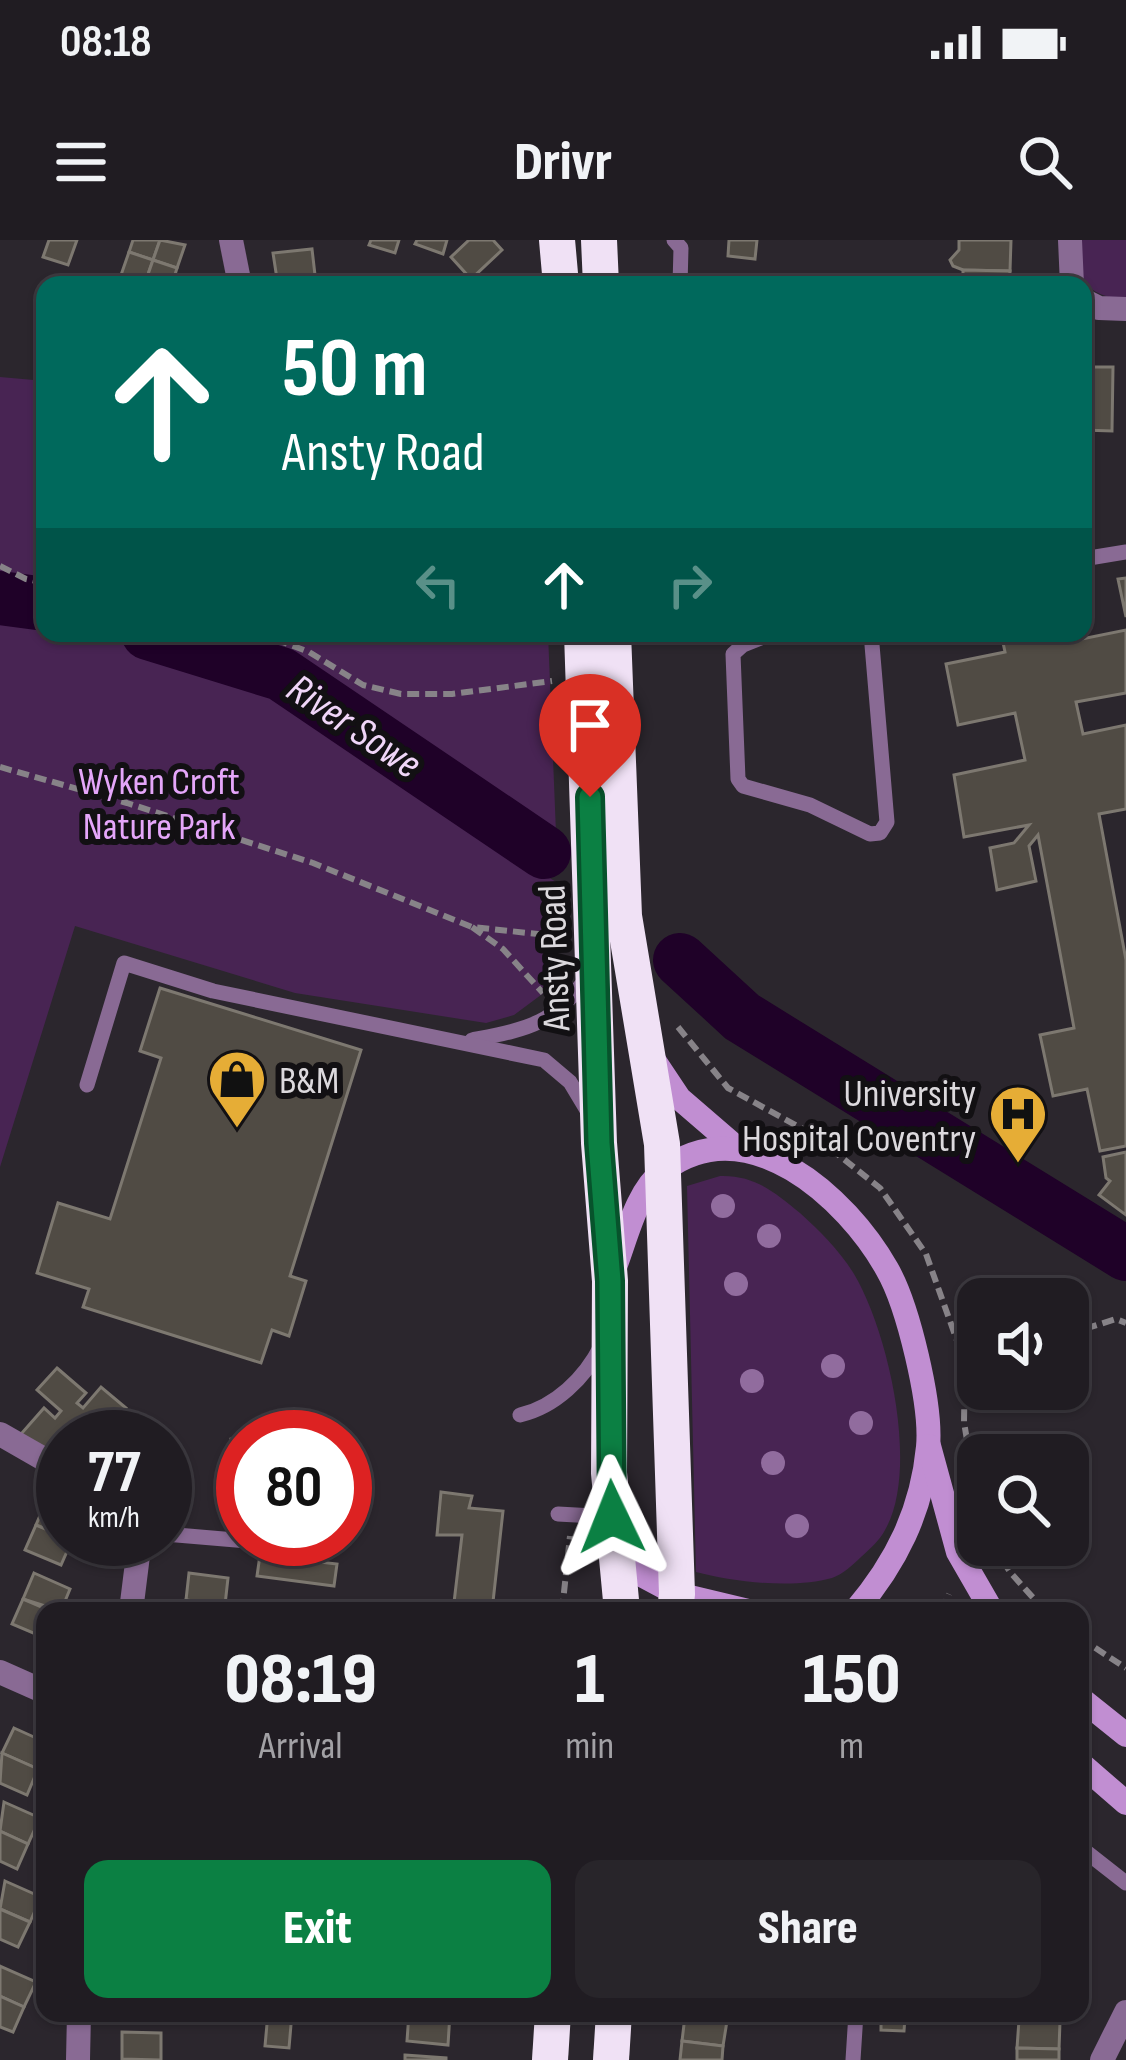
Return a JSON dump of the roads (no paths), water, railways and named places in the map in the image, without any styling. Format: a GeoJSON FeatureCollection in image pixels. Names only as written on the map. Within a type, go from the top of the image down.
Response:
{"type":"FeatureCollection","features":[{"type":"Feature","properties":{"kind":"highway"},"geometry":{"type":"LineString","coordinates":[[557,240],[560,276]]}},
{"type":"Feature","properties":{"kind":"highway"},"geometry":{"type":"LineString","coordinates":[[599,240],[601,276]]}},
{"type":"Feature","properties":{"kind":"highway","name":"Ansty Road"},"geometry":{"type":"LineString","coordinates":[[583,642],[617,1562]]}},
{"type":"Feature","properties":{"kind":"highway","name":"Ansty Road"},"geometry":{"type":"LineString","coordinates":[[613,642],[624,916],[647,1049]]}},
{"type":"Feature","properties":{"kind":"highway"},"geometry":{"type":"LineString","coordinates":[[647,1049],[663,1171],[676,1602]]}},
{"type":"Feature","properties":{"kind":"highway"},"geometry":{"type":"LineString","coordinates":[[617,1562],[621,1602]]}},
{"type":"Feature","properties":{"kind":"highway"},"geometry":{"type":"LineString","coordinates":[[550,2060],[552,2022]]}},
{"type":"Feature","properties":{"kind":"highway"},"geometry":{"type":"LineString","coordinates":[[610,2060],[613,2022]]}},
{"type":"Feature","properties":{"kind":"main road","name":"Ansty Road"},"geometry":{"type":"LineString","coordinates":[[647,1049],[680,1098],[737,1148],[765,1153],[834,1202],[859,1226],[889,1271],[918,1359],[928,1444]]}},
{"type":"Feature","properties":{"kind":"main road"},"geometry":{"type":"LineString","coordinates":[[610,1281],[638,1204],[663,1171],[696,1155],[737,1148]]}},
{"type":"Feature","properties":{"kind":"main road"},"geometry":{"type":"LineString","coordinates":[[863,1602],[888,1573],[910,1527],[928,1444]]}},
{"type":"Feature","properties":{"kind":"main road"},"geometry":{"type":"LineString","coordinates":[[928,1444],[958,1552],[987,1602]]}},
{"type":"Feature","properties":{"kind":"main road"},"geometry":{"type":"LineString","coordinates":[[617,1562],[676,1602]]}},
{"type":"Feature","properties":{"kind":"main road"},"geometry":{"type":"LineString","coordinates":[[1089,1705],[1126,1735]]}},
{"type":"Feature","properties":{"kind":"main road"},"geometry":{"type":"LineString","coordinates":[[1089,1771],[1126,1803]]}},
{"type":"Feature","properties":{"kind":"street"},"geometry":{"type":"LineString","coordinates":[[231,240],[238,276]]}},
{"type":"Feature","properties":{"kind":"street"},"geometry":{"type":"LineString","coordinates":[[1070,240],[1072,276]]}},
{"type":"Feature","properties":{"kind":"street"},"geometry":{"type":"LineString","coordinates":[[1092,304],[1126,309]]}},
{"type":"Feature","properties":{"kind":"street"},"geometry":{"type":"LineString","coordinates":[[0,1435],[36,1455]]}},
{"type":"Feature","properties":{"kind":"street"},"geometry":{"type":"LineString","coordinates":[[132,1602],[137,1566]]}},
{"type":"Feature","properties":{"kind":"street"},"geometry":{"type":"LineString","coordinates":[[0,1672],[36,1688]]}},
{"type":"Feature","properties":{"kind":"street"},"geometry":{"type":"LineString","coordinates":[[1102,2060],[1126,2012]]}},
{"type":"Feature","properties":{"kind":"street"},"geometry":{"type":"LineString","coordinates":[[78,2060],[80,2022]]}},
{"type":"Feature","properties":{"kind":"lane"},"geometry":{"type":"LineString","coordinates":[[674,240],[681,248],[680,276]]}},
{"type":"Feature","properties":{"kind":"lane"},"geometry":{"type":"LineString","coordinates":[[1092,558],[1126,552]]}},
{"type":"Feature","properties":{"kind":"lane"},"geometry":{"type":"LineString","coordinates":[[750,642],[733,654],[738,779],[743,786],[810,805],[870,834],[880,833],[887,822],[872,642]]}},
{"type":"Feature","properties":{"kind":"lane"},"geometry":{"type":"LineString","coordinates":[[463,1042],[545,1023],[575,994],[595,954]]}},
{"type":"Feature","properties":{"kind":"lane"},"geometry":{"type":"LineString","coordinates":[[87,1085],[124,963],[213,991],[549,1063],[584,1100],[599,1143]]}},
{"type":"Feature","properties":{"kind":"lane"},"geometry":{"type":"LineString","coordinates":[[520,1415],[535,1412],[580,1379],[609,1328]]}},
{"type":"Feature","properties":{"kind":"lane"},"geometry":{"type":"LineString","coordinates":[[565,1515],[612,1517]]}},
{"type":"Feature","properties":{"kind":"lane"},"geometry":{"type":"LineString","coordinates":[[1089,1854],[1126,1883]]}},
{"type":"Feature","properties":{"kind":"lane"},"geometry":{"type":"LineString","coordinates":[[853,2060],[855,2022]]}},
{"type":"Feature","properties":{"kind":"waterway","name":"River Sowe"},"geometry":{"type":"LineString","coordinates":[[0,598],[36,603]]}},
{"type":"Feature","properties":{"kind":"waterway","name":"River Sowe"},"geometry":{"type":"LineString","coordinates":[[177,642],[281,674],[544,852]]}},
{"type":"Feature","properties":{"kind":"waterway","name":"River Sowe"},"geometry":{"type":"LineString","coordinates":[[680,960],[742,1017],[1126,1254]]}},
{"type":"Feature","properties":{"kind":"place","name":"B&M"},"geometry":{"type":"Point","coordinates":[237,1130]}},
{"type":"Feature","properties":{"kind":"place","name":"University Hospital Coventry"},"geometry":{"type":"Point","coordinates":[1018,1165]}},
{"type":"Feature","properties":{"kind":"park label","name":"Wyken Croft Nature Park"},"geometry":{"type":"Point","coordinates":[159,802]}}]}
